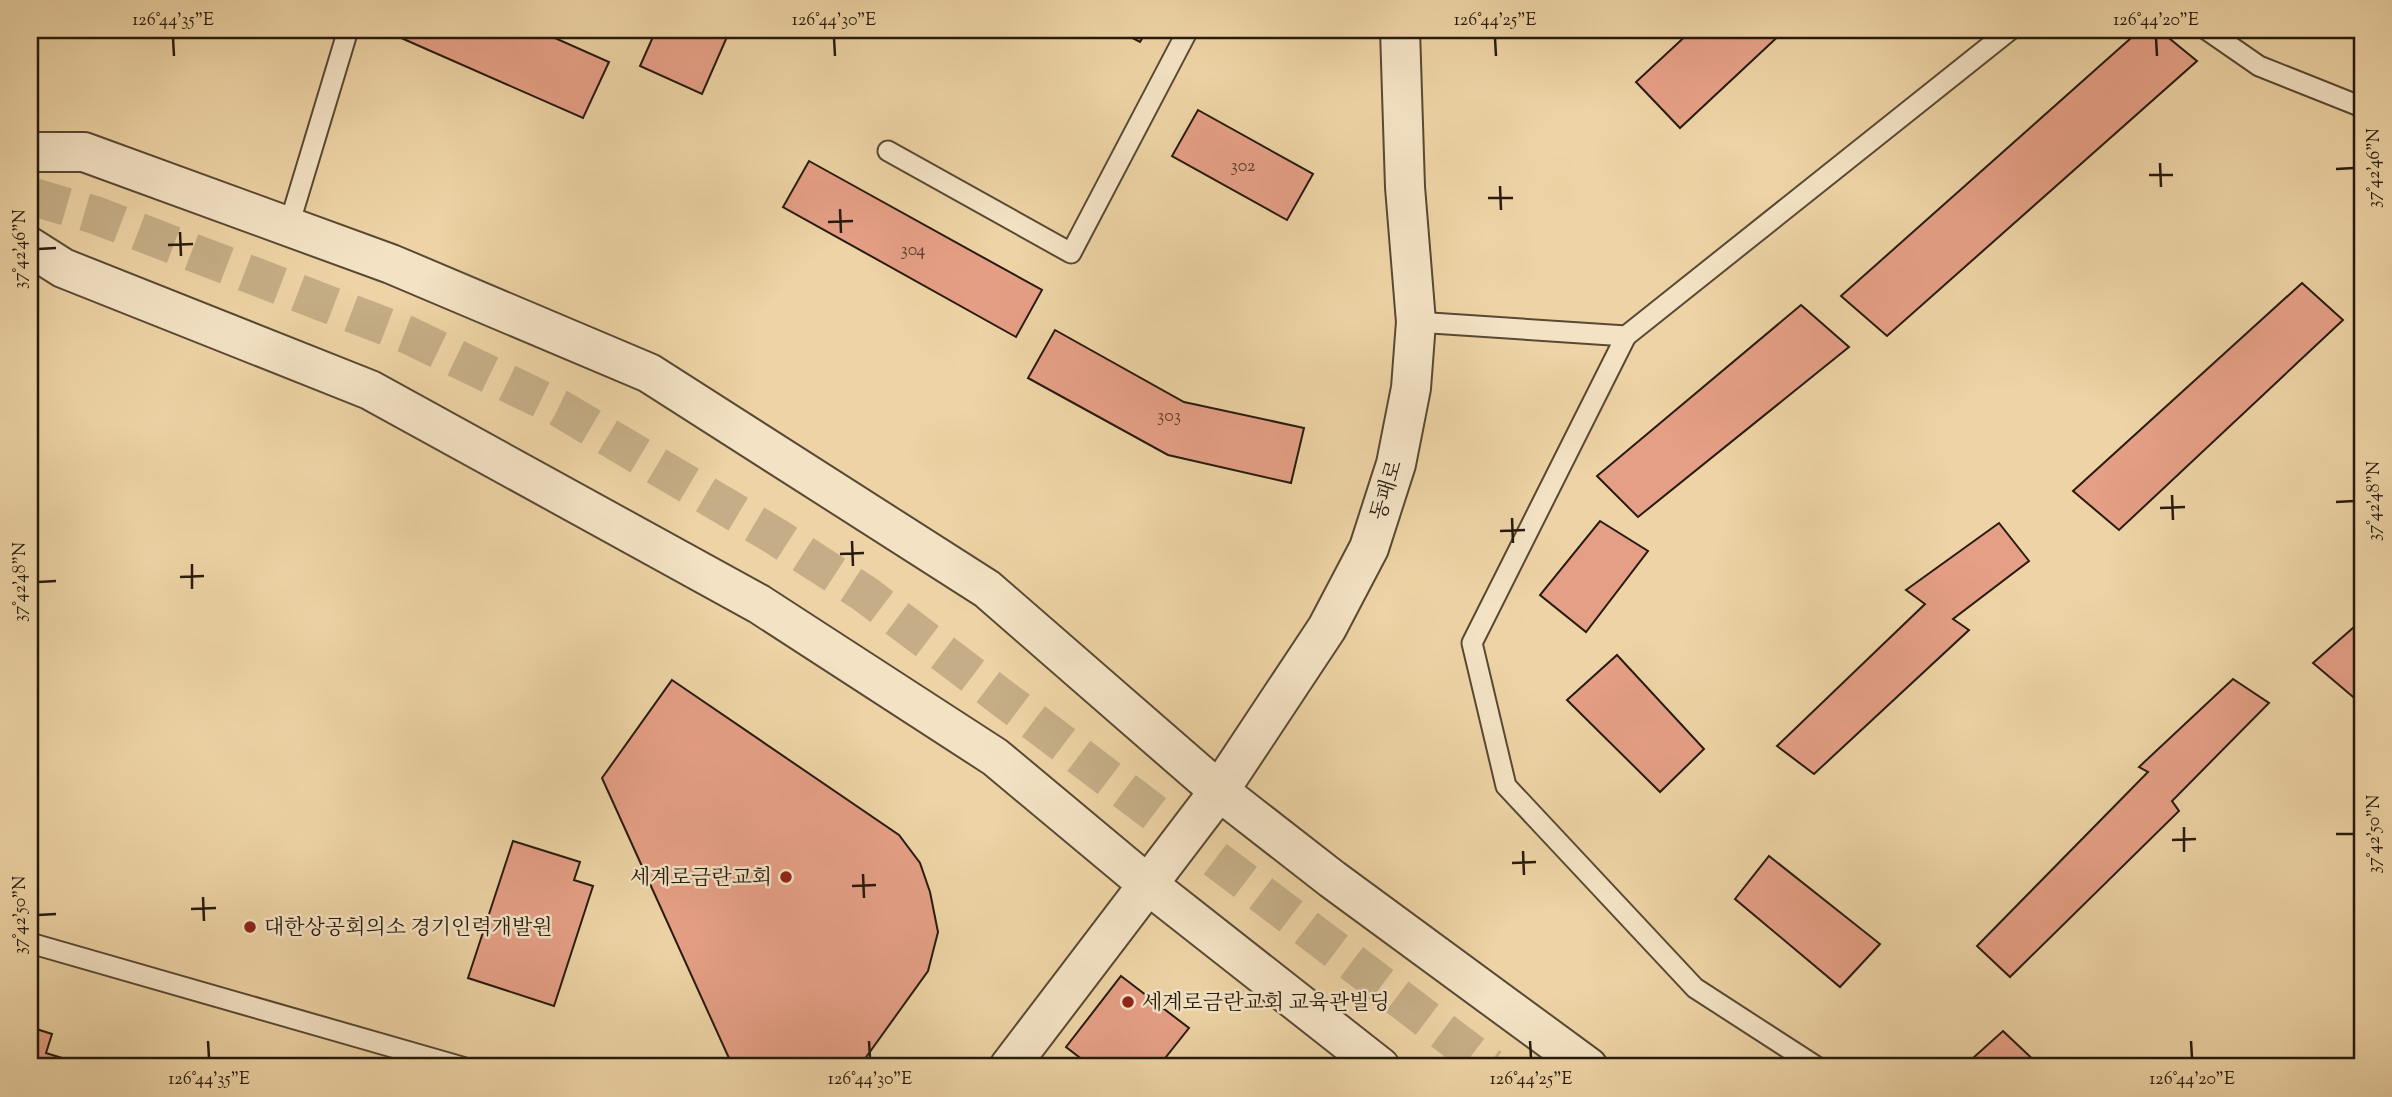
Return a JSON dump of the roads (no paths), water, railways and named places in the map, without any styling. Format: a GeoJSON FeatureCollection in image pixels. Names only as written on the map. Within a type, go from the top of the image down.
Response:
{"type":"FeatureCollection","features":[{"type":"Feature","properties":{"kind":"street","name":"동패로"},"geometry":{"type":"LineString","coordinates":[[1009,1067],[1146,883],[1219,791],[1327,628],[1369,548],[1396,464],[1410,388],[1416,322],[1405,187],[1400,30]]}},
{"type":"Feature","properties":{"kind":"street"},"geometry":{"type":"LineString","coordinates":[[30,152],[84,152],[289,225],[391,264],[649,373],[987,589],[1219,791],[1588,1067]]}},
{"type":"Feature","properties":{"kind":"street"},"geometry":{"type":"LineString","coordinates":[[30,247],[63,268],[370,390],[759,604],[995,757],[1146,883],[1380,1067]]}},
{"type":"Feature","properties":{"kind":"lane"},"geometry":{"type":"LineString","coordinates":[[289,225],[348,30]]}},
{"type":"Feature","properties":{"kind":"lane"},"geometry":{"type":"LineString","coordinates":[[888,151],[1071,253],[1188,30]]}},
{"type":"Feature","properties":{"kind":"lane"},"geometry":{"type":"LineString","coordinates":[[1817,1067],[1695,988],[1506,786],[1472,643],[1626,336],[2010,30]]}},
{"type":"Feature","properties":{"kind":"lane"},"geometry":{"type":"LineString","coordinates":[[2207,30],[2259,66],[2362,107]]}},
{"type":"Feature","properties":{"kind":"lane"},"geometry":{"type":"LineString","coordinates":[[1416,322],[1626,336]]}},
{"type":"Feature","properties":{"kind":"lane"},"geometry":{"type":"LineString","coordinates":[[30,943],[462,1067]]}},
{"type":"Feature","properties":{"kind":"tunnel"},"geometry":{"type":"LineString","coordinates":[[30,196],[95,215],[408,335],[559,408],[775,536],[865,594],[1490,1067]]}},
{"type":"Feature","properties":{"kind":"place","name":"세계로금란교회"},"geometry":{"type":"Point","coordinates":[786,877]}},
{"type":"Feature","properties":{"kind":"place","name":"대한상공회의소 경기인력개발원"},"geometry":{"type":"Point","coordinates":[250,927]}},
{"type":"Feature","properties":{"kind":"place","name":"세계로금란교회 교육관빌딩"},"geometry":{"type":"Point","coordinates":[1128,1002]}}]}
